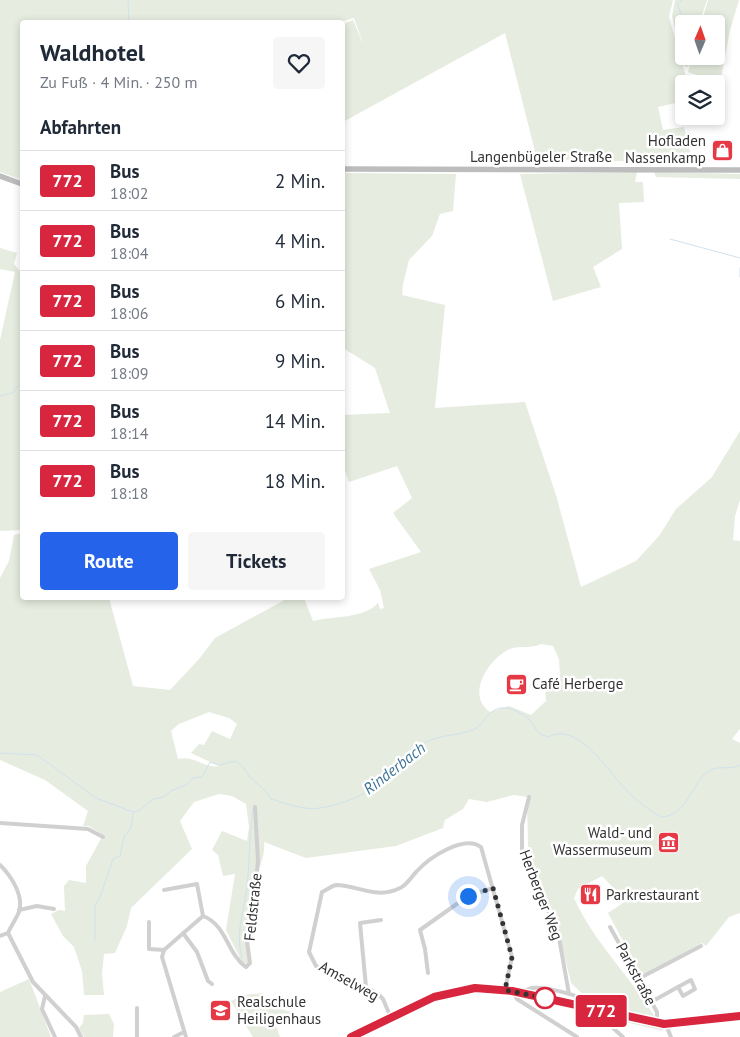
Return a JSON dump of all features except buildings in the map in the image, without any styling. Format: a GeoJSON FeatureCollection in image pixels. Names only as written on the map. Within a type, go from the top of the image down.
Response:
{"type":"FeatureCollection","features":[{"type":"Feature","properties":{"kind":"main road","name":"Langenbügeler Straße"},"geometry":{"type":"LineString","coordinates":[[345,169],[740,170]]}},
{"type":"Feature","properties":{"kind":"main road"},"geometry":{"type":"LineString","coordinates":[[0,176],[20,183]]}},
{"type":"Feature","properties":{"kind":"main road"},"geometry":{"type":"LineString","coordinates":[[352,1037],[446,993],[475,988],[520,992],[666,1025],[740,1016]]}},
{"type":"Feature","properties":{"kind":"street","name":"Herberger Weg"},"geometry":{"type":"LineString","coordinates":[[529,798],[522,824],[522,849],[558,932],[569,994]]}},
{"type":"Feature","properties":{"kind":"street","name":"Feldstraße"},"geometry":{"type":"LineString","coordinates":[[203,916],[211,919],[224,934],[241,964],[246,967],[250,963],[247,940],[252,920],[258,862],[255,806]]}},
{"type":"Feature","properties":{"kind":"street"},"geometry":{"type":"LineString","coordinates":[[0,823],[88,829],[103,837]]}},
{"type":"Feature","properties":{"kind":"street","name":"Amselweg"},"geometry":{"type":"LineString","coordinates":[[391,1018],[383,999],[366,987],[316,966],[309,952],[322,892],[335,885],[380,894],[401,888],[430,860],[443,851],[475,842],[481,847],[493,888]]}},
{"type":"Feature","properties":{"kind":"street"},"geometry":{"type":"LineString","coordinates":[[0,866],[10,875],[17,890],[19,910],[8,933],[0,936]]}},
{"type":"Feature","properties":{"kind":"street"},"geometry":{"type":"LineString","coordinates":[[149,922],[149,950],[164,950],[203,916],[198,884],[164,890]]}},
{"type":"Feature","properties":{"kind":"street"},"geometry":{"type":"LineString","coordinates":[[428,973],[420,930],[432,919],[468,896],[493,888],[512,957],[505,990]]}},
{"type":"Feature","properties":{"kind":"street"},"geometry":{"type":"LineString","coordinates":[[19,910],[37,906],[54,909]]}},
{"type":"Feature","properties":{"kind":"street"},"geometry":{"type":"LineString","coordinates":[[366,987],[360,923],[381,920]]}},
{"type":"Feature","properties":{"kind":"street","name":"Parkstraße"},"geometry":{"type":"LineString","coordinates":[[610,927],[656,1012],[657,1023]]}},
{"type":"Feature","properties":{"kind":"street"},"geometry":{"type":"LineString","coordinates":[[8,933],[33,982],[76,1027],[81,1037]]}},
{"type":"Feature","properties":{"kind":"street"},"geometry":{"type":"LineString","coordinates":[[183,933],[197,952],[208,981],[212,984]]}},
{"type":"Feature","properties":{"kind":"street"},"geometry":{"type":"LineString","coordinates":[[638,979],[701,946]]}},
{"type":"Feature","properties":{"kind":"street"},"geometry":{"type":"LineString","coordinates":[[164,950],[164,965],[186,1037]]}},
{"type":"Feature","properties":{"kind":"street"},"geometry":{"type":"LineString","coordinates":[[651,1002],[678,987],[691,980],[695,989],[683,996],[678,987]]}},
{"type":"Feature","properties":{"kind":"street"},"geometry":{"type":"LineString","coordinates":[[520,992],[535,988],[569,994],[587,1000],[588,1008]]}},
{"type":"Feature","properties":{"kind":"street"},"geometry":{"type":"LineString","coordinates":[[512,991],[517,999],[577,1037]]}},
{"type":"Feature","properties":{"kind":"street"},"geometry":{"type":"LineString","coordinates":[[46,996],[42,1009],[55,1037]]}},
{"type":"Feature","properties":{"kind":"street"},"geometry":{"type":"LineString","coordinates":[[136,1008],[138,1037]]}},
{"type":"Feature","properties":{"kind":"street"},"geometry":{"type":"LineString","coordinates":[[596,1010],[623,1037]]}},
{"type":"Feature","properties":{"kind":"street"},"geometry":{"type":"LineString","coordinates":[[666,1025],[671,1037]]}},
{"type":"Feature","properties":{"kind":"street"},"geometry":{"type":"LineString","coordinates":[[174,1037],[184,1032]]}},
{"type":"Feature","properties":{"kind":"shaded area"},"geometry":{"type":"Polygon","coordinates":[[[0,0],[673,0],[669,17],[675,38],[675,65],[683,65],[685,75],[675,75],[675,103],[658,107],[663,130],[684,127],[693,163],[537,159],[505,33],[345,121],[345,23],[353,20],[364,46],[354,18],[345,21],[20,20],[20,179],[0,172],[0,0]]]}},
{"type":"Feature","properties":{"kind":"shaded area"},"geometry":{"type":"Polygon","coordinates":[[[675,0],[707,0],[702,15],[675,15],[675,28],[672,16],[675,0]]]}},
{"type":"Feature","properties":{"kind":"shaded area"},"geometry":{"type":"Polygon","coordinates":[[[708,0],[739,0],[730,30],[725,56],[725,15],[704,15],[708,0]]]}},
{"type":"Feature","properties":{"kind":"shaded area"},"geometry":{"type":"Polygon","coordinates":[[[690,65],[723,65],[722,75],[697,75],[688,72],[690,65]]]}},
{"type":"Feature","properties":{"kind":"shaded area"},"geometry":{"type":"Polygon","coordinates":[[[637,172],[635,182],[643,182],[644,202],[619,203],[622,249],[593,267],[601,287],[553,301],[520,174],[637,172]]]}},
{"type":"Feature","properties":{"kind":"shaded area"},"geometry":{"type":"Polygon","coordinates":[[[654,172],[740,174],[740,179],[656,177],[654,172]]]}},
{"type":"Feature","properties":{"kind":"shaded area"},"geometry":{"type":"Polygon","coordinates":[[[345,173],[456,174],[453,211],[440,214],[432,236],[409,260],[402,295],[445,305],[435,408],[525,402],[556,495],[581,587],[636,561],[659,536],[676,509],[712,477],[740,431],[740,500],[735,516],[733,540],[740,541],[740,729],[732,739],[740,743],[740,913],[729,917],[706,946],[702,943],[642,976],[608,913],[626,901],[602,876],[578,889],[574,898],[594,933],[653,1013],[663,1031],[608,1018],[571,983],[561,942],[528,847],[527,797],[514,795],[487,802],[469,799],[463,809],[445,820],[443,828],[396,846],[306,858],[264,842],[264,853],[256,880],[251,914],[249,964],[242,962],[226,930],[235,874],[223,876],[218,855],[212,850],[222,831],[247,841],[249,827],[246,804],[232,796],[219,794],[194,802],[180,821],[192,849],[131,908],[127,926],[115,953],[104,954],[102,973],[104,995],[84,995],[82,971],[74,947],[63,936],[51,914],[59,910],[65,911],[64,886],[69,880],[86,883],[86,866],[103,835],[89,826],[83,826],[88,811],[45,780],[0,760],[0,578],[9,561],[14,535],[20,534],[20,600],[110,600],[133,686],[170,690],[199,659],[215,638],[284,600],[305,600],[313,621],[365,612],[378,603],[380,609],[384,608],[380,590],[369,569],[421,552],[393,513],[412,498],[397,466],[349,482],[345,471],[345,415],[390,413],[375,368],[345,349],[345,173]],[[541,644],[518,647],[510,649],[494,660],[488,668],[480,687],[483,705],[490,712],[509,706],[531,715],[546,701],[545,686],[560,676],[559,659],[553,646],[541,644]],[[209,712],[179,724],[171,731],[178,759],[190,759],[208,766],[219,766],[191,753],[199,744],[204,745],[212,731],[230,739],[237,724],[229,718],[209,712]]]}},
{"type":"Feature","properties":{"kind":"shaded area"},"geometry":{"type":"Polygon","coordinates":[[[0,248],[17,253],[14,264],[20,272],[20,530],[0,531],[0,340],[15,272],[0,269],[0,248]]]}},
{"type":"Feature","properties":{"kind":"shaded area"},"geometry":{"type":"Polygon","coordinates":[[[29,979],[51,1037],[0,1037],[0,992],[29,979]]]}},
{"type":"Feature","properties":{"kind":"shaded area"},"geometry":{"type":"Polygon","coordinates":[[[263,993],[268,1005],[301,1015],[276,1026],[280,1037],[253,1037],[231,1001],[243,995],[263,993]]]}},
{"type":"Feature","properties":{"kind":"shaded area"},"geometry":{"type":"Polygon","coordinates":[[[109,1014],[114,1024],[113,1037],[84,1037],[79,1028],[83,1023],[84,1015],[109,1014]]]}},
{"type":"Feature","properties":{"kind":"waterway"},"geometry":{"type":"LineString","coordinates":[[128,0],[129,20]]}},
{"type":"Feature","properties":{"kind":"waterway"},"geometry":{"type":"LineString","coordinates":[[682,0],[677,4],[682,15]]}},
{"type":"Feature","properties":{"kind":"waterway"},"geometry":{"type":"LineString","coordinates":[[670,239],[740,258]]}},
{"type":"Feature","properties":{"kind":"waterway"},"geometry":{"type":"LineString","coordinates":[[740,268],[740,277]]}},
{"type":"Feature","properties":{"kind":"waterway"},"geometry":{"type":"LineString","coordinates":[[0,396],[12,393],[20,384]]}},
{"type":"Feature","properties":{"kind":"waterway","name":"Rinderbach"},"geometry":{"type":"LineString","coordinates":[[0,753],[37,755],[96,798],[133,812],[139,811],[153,799],[164,797],[171,791],[186,785],[193,778],[202,777],[210,762],[219,765],[235,761],[241,765],[251,779],[271,799],[314,809],[331,806],[352,799],[381,783],[398,769],[423,743],[439,737],[473,730],[491,713],[500,708],[509,708],[522,714],[543,735],[548,737],[559,734],[571,736],[582,742],[631,795],[661,817],[677,811],[707,772],[715,768],[732,768],[740,765]]}},
{"type":"Feature","properties":{"kind":"waterway"},"geometry":{"type":"LineString","coordinates":[[242,958],[239,939],[247,886],[253,809]]}},
{"type":"Feature","properties":{"kind":"waterway"},"geometry":{"type":"LineString","coordinates":[[95,940],[95,906],[113,859],[120,856],[124,836],[131,826],[133,813]]}},
{"type":"Feature","properties":{"kind":"bus line","name":"772"},"geometry":{"type":"LineString","coordinates":[[351,1037],[434,997],[475,988],[495,988],[512,991],[664,1024],[740,1016]]}},
{"type":"Feature","properties":{"kind":"place","name":"Hofladen Nassenkamp"},"geometry":{"type":"Point","coordinates":[722,150]}},
{"type":"Feature","properties":{"kind":"place","name":"Café Herberge"},"geometry":{"type":"Point","coordinates":[516,684]}},
{"type":"Feature","properties":{"kind":"place","name":"Wald- und Wassermuseum"},"geometry":{"type":"Point","coordinates":[668,842]}},
{"type":"Feature","properties":{"kind":"place","name":"Parkrestaurant"},"geometry":{"type":"Point","coordinates":[590,895]}},
{"type":"Feature","properties":{"kind":"place","name":"Realschule Heiligenhaus"},"geometry":{"type":"Point","coordinates":[221,1011]}},
{"type":"Feature","properties":{"kind":"route"},"geometry":{"type":"LineString","coordinates":[[468,896],[493,888],[512,957],[505,990],[545,998]]}}]}
